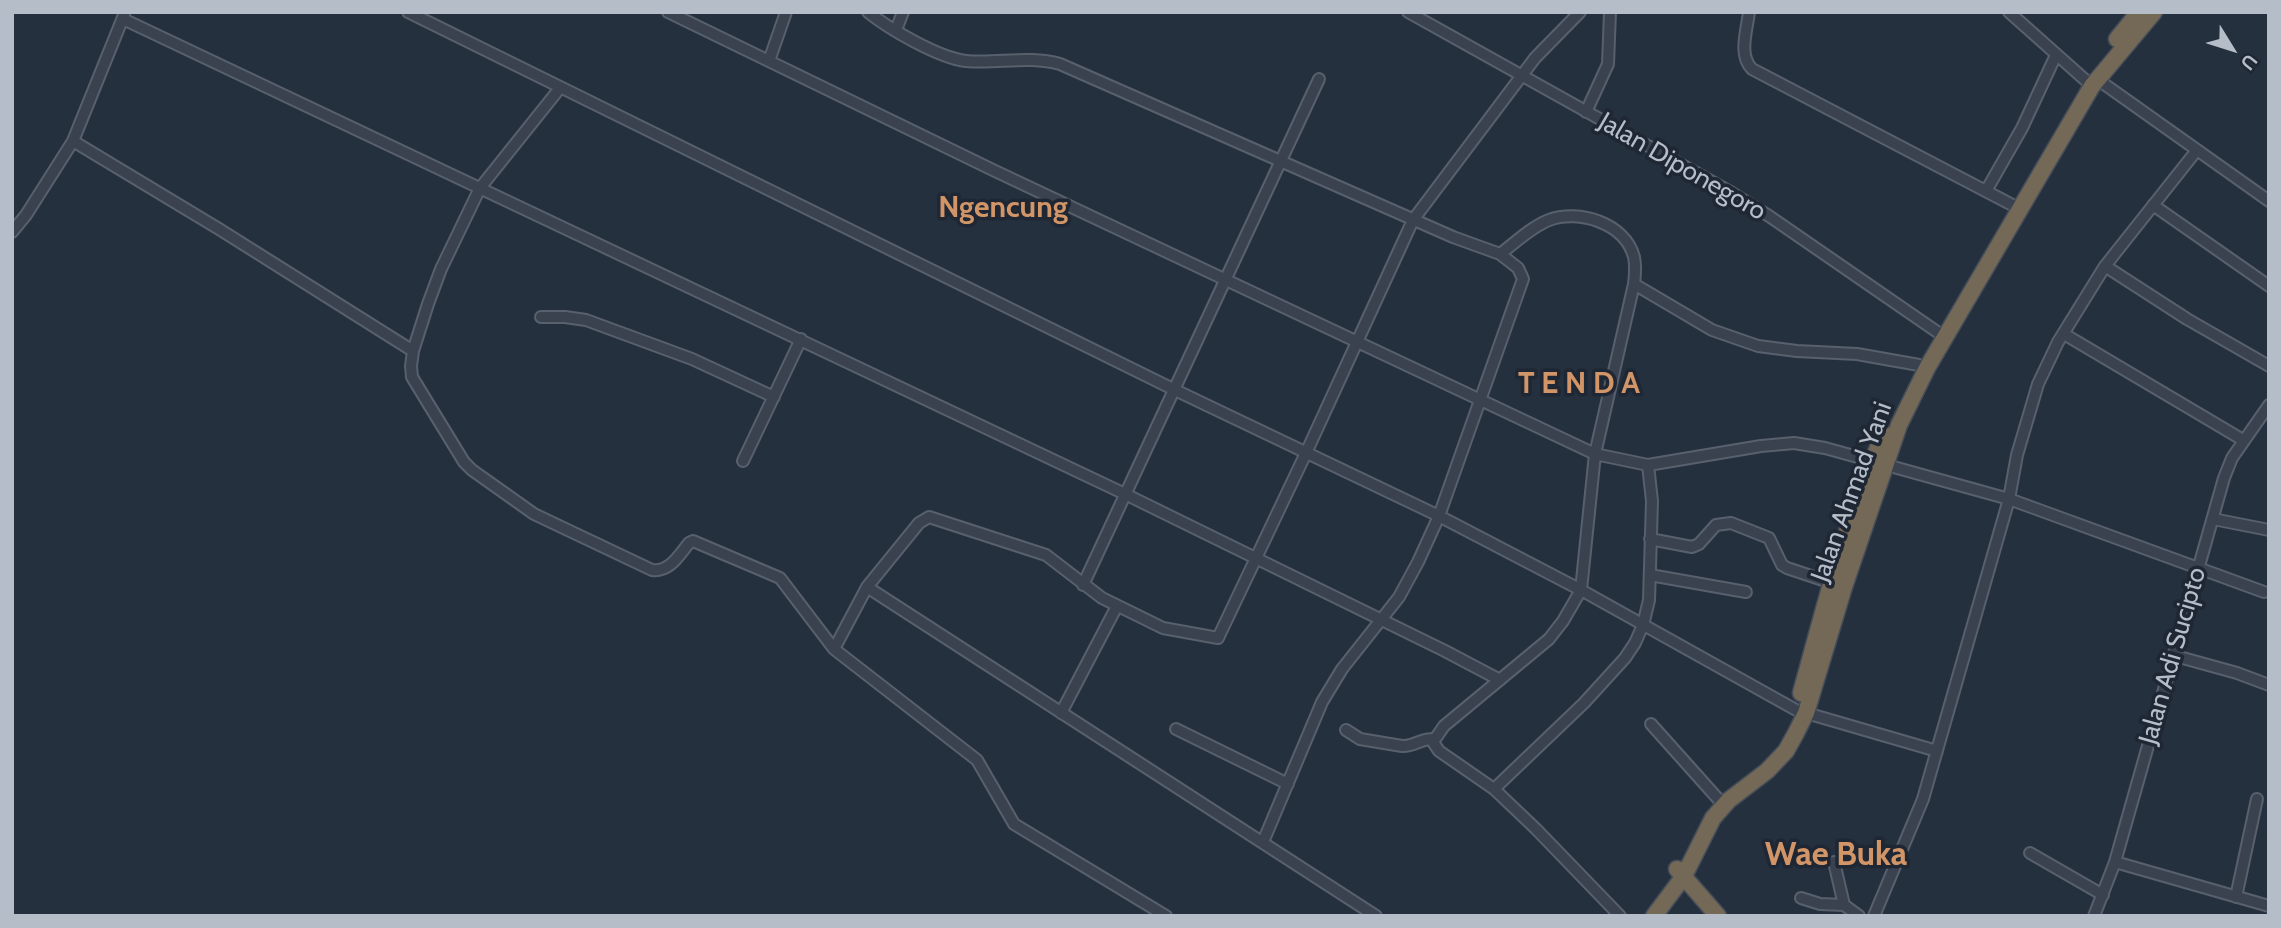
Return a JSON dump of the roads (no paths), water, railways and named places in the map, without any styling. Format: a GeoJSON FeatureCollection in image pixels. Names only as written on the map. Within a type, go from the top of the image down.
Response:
{"type":"FeatureCollection","features":[{"type":"Feature","properties":{"kind":"highway","name":"Jalan Ahmad Yani"},"geometry":{"type":"LineString","coordinates":[[1877,464],[1942,336],[2015,206],[2091,82],[2139,12]]}},
{"type":"Feature","properties":{"kind":"highway","name":"Jalan Ahmad Yani"},"geometry":{"type":"LineString","coordinates":[[2091,82],[2154,12]]}},
{"type":"Feature","properties":{"kind":"highway","name":"Jalan Ahmad Yani"},"geometry":{"type":"LineString","coordinates":[[1654,916],[1681,873],[1689,845],[1724,799],[1756,781],[1786,751],[1801,711],[1877,464],[1919,365],[1942,336]]}},
{"type":"Feature","properties":{"kind":"highway","name":"Jalan Ahmad Yani"},"geometry":{"type":"LineString","coordinates":[[1640,916],[1681,873]]}},
{"type":"Feature","properties":{"kind":"highway"},"geometry":{"type":"LineString","coordinates":[[1681,873],[1718,916]]}},
{"type":"Feature","properties":{"kind":"street"},"geometry":{"type":"LineString","coordinates":[[408,12],[1175,390],[1439,516],[1581,590],[1801,711],[1937,751]]}},
{"type":"Feature","properties":{"kind":"street"},"geometry":{"type":"LineString","coordinates":[[668,12],[1225,280],[1595,454],[1648,465],[1761,446],[1794,443],[1825,448],[2009,499],[2264,592]]}},
{"type":"Feature","properties":{"kind":"street"},"geometry":{"type":"LineString","coordinates":[[769,61],[786,12]]}},
{"type":"Feature","properties":{"kind":"street"},"geometry":{"type":"LineString","coordinates":[[868,12],[941,54],[956,59],[1040,59],[1060,64],[1413,220],[1500,254],[1518,268],[1523,279],[1439,516],[1419,562],[1399,597],[1342,669],[1322,702],[1263,842]]}},
{"type":"Feature","properties":{"kind":"street"},"geometry":{"type":"LineString","coordinates":[[897,30],[903,12]]}},
{"type":"Feature","properties":{"kind":"street","name":"Jalan Diponegoro"},"geometry":{"type":"LineString","coordinates":[[1408,12],[1769,216],[1942,336]]}},
{"type":"Feature","properties":{"kind":"street"},"geometry":{"type":"LineString","coordinates":[[834,649],[867,587],[919,523],[929,517],[1037,550],[1083,586],[1117,606],[1175,632],[1218,638],[1413,220],[1522,75],[1551,40],[1580,12]]}},
{"type":"Feature","properties":{"kind":"street"},"geometry":{"type":"LineString","coordinates":[[1586,112],[1607,68],[1610,12]]}},
{"type":"Feature","properties":{"kind":"street"},"geometry":{"type":"LineString","coordinates":[[1749,12],[1744,53],[1746,63],[1752,69],[2015,206]]}},
{"type":"Feature","properties":{"kind":"street"},"geometry":{"type":"LineString","coordinates":[[2009,12],[2056,55],[2091,82],[2197,150],[2269,201]]}},
{"type":"Feature","properties":{"kind":"street"},"geometry":{"type":"LineString","coordinates":[[12,232],[26,215],[73,141],[124,16],[1125,494],[1500,680]]}},
{"type":"Feature","properties":{"kind":"street"},"geometry":{"type":"LineString","coordinates":[[1986,191],[2022,128],[2056,55]]}},
{"type":"Feature","properties":{"kind":"street"},"geometry":{"type":"LineString","coordinates":[[1083,586],[1319,79]]}},
{"type":"Feature","properties":{"kind":"street"},"geometry":{"type":"LineString","coordinates":[[560,88],[480,188],[441,269],[413,351],[412,377],[455,449],[472,470],[534,514],[652,570],[671,565],[689,543],[694,541],[780,578],[834,649],[977,760],[1014,824],[1166,916]]}},
{"type":"Feature","properties":{"kind":"street"},"geometry":{"type":"LineString","coordinates":[[73,141],[413,351]]}},
{"type":"Feature","properties":{"kind":"street"},"geometry":{"type":"LineString","coordinates":[[1874,916],[1923,799],[2009,499],[2017,455],[2038,384],[2105,266],[2197,150]]}},
{"type":"Feature","properties":{"kind":"street"},"geometry":{"type":"LineString","coordinates":[[2153,205],[2269,286]]}},
{"type":"Feature","properties":{"kind":"street"},"geometry":{"type":"LineString","coordinates":[[1500,254],[1551,219],[1573,215],[1591,219],[1619,233],[1630,247],[1634,257],[1634,284],[1595,454],[1581,590],[1549,639],[1444,726],[1434,739],[1434,746],[1494,789],[1620,916]]}},
{"type":"Feature","properties":{"kind":"street"},"geometry":{"type":"LineString","coordinates":[[2105,266],[2187,319],[2269,366]]}},
{"type":"Feature","properties":{"kind":"street"},"geometry":{"type":"LineString","coordinates":[[1634,284],[1712,330],[1758,346],[1857,354],[1919,365]]}},
{"type":"Feature","properties":{"kind":"street"},"geometry":{"type":"LineString","coordinates":[[541,317],[575,317],[615,330],[692,359],[775,397]]}},
{"type":"Feature","properties":{"kind":"street"},"geometry":{"type":"LineString","coordinates":[[2064,334],[2243,440]]}},
{"type":"Feature","properties":{"kind":"street"},"geometry":{"type":"LineString","coordinates":[[743,461],[800,339]]}},
{"type":"Feature","properties":{"kind":"street","name":"Jalan Adi Sucipto"},"geometry":{"type":"LineString","coordinates":[[2094,916],[2115,862],[2228,468],[2243,440],[2269,405]]}},
{"type":"Feature","properties":{"kind":"street"},"geometry":{"type":"LineString","coordinates":[[1494,789],[1584,703],[1635,643],[1649,600],[1652,501],[1648,465]]}},
{"type":"Feature","properties":{"kind":"street"},"geometry":{"type":"LineString","coordinates":[[2213,519],[2269,530]]}},
{"type":"Feature","properties":{"kind":"street"},"geometry":{"type":"LineString","coordinates":[[1650,539],[1692,547],[1699,544],[1716,525],[1731,523],[1769,538],[1782,565],[1787,568],[1838,585]]}},
{"type":"Feature","properties":{"kind":"street"},"geometry":{"type":"LineString","coordinates":[[1650,575],[1745,592]]}},
{"type":"Feature","properties":{"kind":"street"},"geometry":{"type":"LineString","coordinates":[[867,587],[1376,916]]}},
{"type":"Feature","properties":{"kind":"street"},"geometry":{"type":"LineString","coordinates":[[1061,713],[1117,606]]}},
{"type":"Feature","properties":{"kind":"street"},"geometry":{"type":"LineString","coordinates":[[2172,656],[2269,685]]}},
{"type":"Feature","properties":{"kind":"street"},"geometry":{"type":"LineString","coordinates":[[1651,724],[1724,799]]}},
{"type":"Feature","properties":{"kind":"street"},"geometry":{"type":"LineString","coordinates":[[1176,729],[1288,784]]}},
{"type":"Feature","properties":{"kind":"street"},"geometry":{"type":"LineString","coordinates":[[1346,730],[1360,739],[1402,746],[1425,738],[1434,739]]}},
{"type":"Feature","properties":{"kind":"street"},"geometry":{"type":"LineString","coordinates":[[2236,897],[2257,799]]}},
{"type":"Feature","properties":{"kind":"street"},"geometry":{"type":"LineString","coordinates":[[2030,853],[2103,895]]}},
{"type":"Feature","properties":{"kind":"street"},"geometry":{"type":"LineString","coordinates":[[1835,862],[1844,905]]}},
{"type":"Feature","properties":{"kind":"street"},"geometry":{"type":"LineString","coordinates":[[2115,862],[2269,906]]}},
{"type":"Feature","properties":{"kind":"street"},"geometry":{"type":"LineString","coordinates":[[1801,898],[1820,904],[1844,905],[1859,916]]}},
{"type":"Feature","properties":{"kind":"district","name":"Ngencung"},"geometry":{"type":"Point","coordinates":[1003,208]}},
{"type":"Feature","properties":{"kind":"district","name":"T E N D A"},"geometry":{"type":"Point","coordinates":[1579,384]}},
{"type":"Feature","properties":{"kind":"district","name":"Wae Buka"},"geometry":{"type":"Point","coordinates":[1836,855]}}]}
